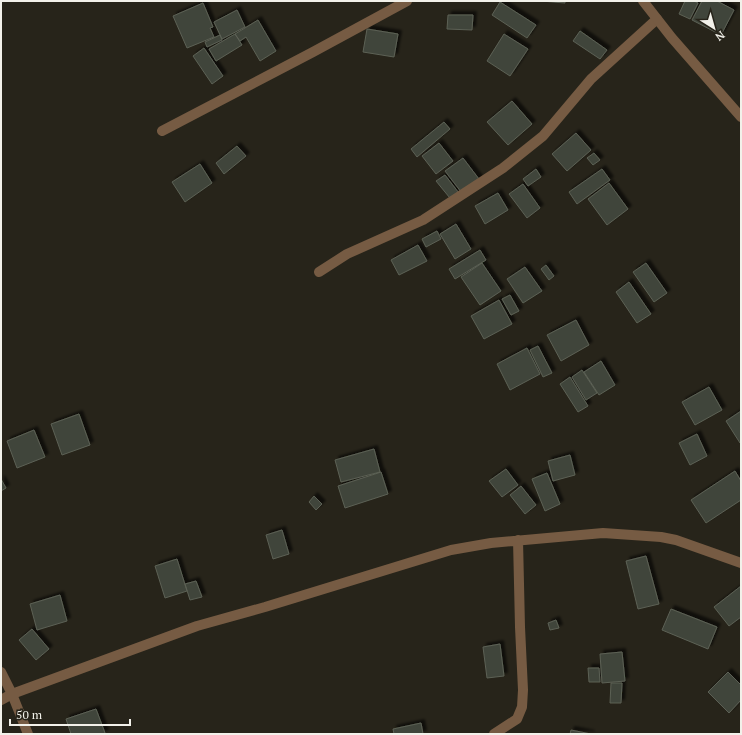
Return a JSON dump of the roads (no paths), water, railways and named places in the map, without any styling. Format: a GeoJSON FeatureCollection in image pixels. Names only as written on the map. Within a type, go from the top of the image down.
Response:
{"type":"FeatureCollection","features":[{"type":"Feature","properties":{"kind":"street"},"geometry":{"type":"LineString","coordinates":[[162,130],[313,52],[407,1]]}},
{"type":"Feature","properties":{"kind":"street"},"geometry":{"type":"LineString","coordinates":[[643,1],[672,38],[741,117]]}},
{"type":"Feature","properties":{"kind":"street"},"geometry":{"type":"LineString","coordinates":[[318,272],[347,254],[423,220],[504,168],[543,136],[591,79],[657,19]]}},
{"type":"Feature","properties":{"kind":"street"},"geometry":{"type":"LineString","coordinates":[[1,700],[12,694],[197,626],[272,605],[451,550],[491,543],[603,533],[661,537],[676,540],[741,563]]}},
{"type":"Feature","properties":{"kind":"street"},"geometry":{"type":"LineString","coordinates":[[494,734],[517,719],[522,707],[523,690],[518,540]]}},
{"type":"Feature","properties":{"kind":"street"},"geometry":{"type":"LineString","coordinates":[[1,672],[12,694],[28,734]]}}]}
